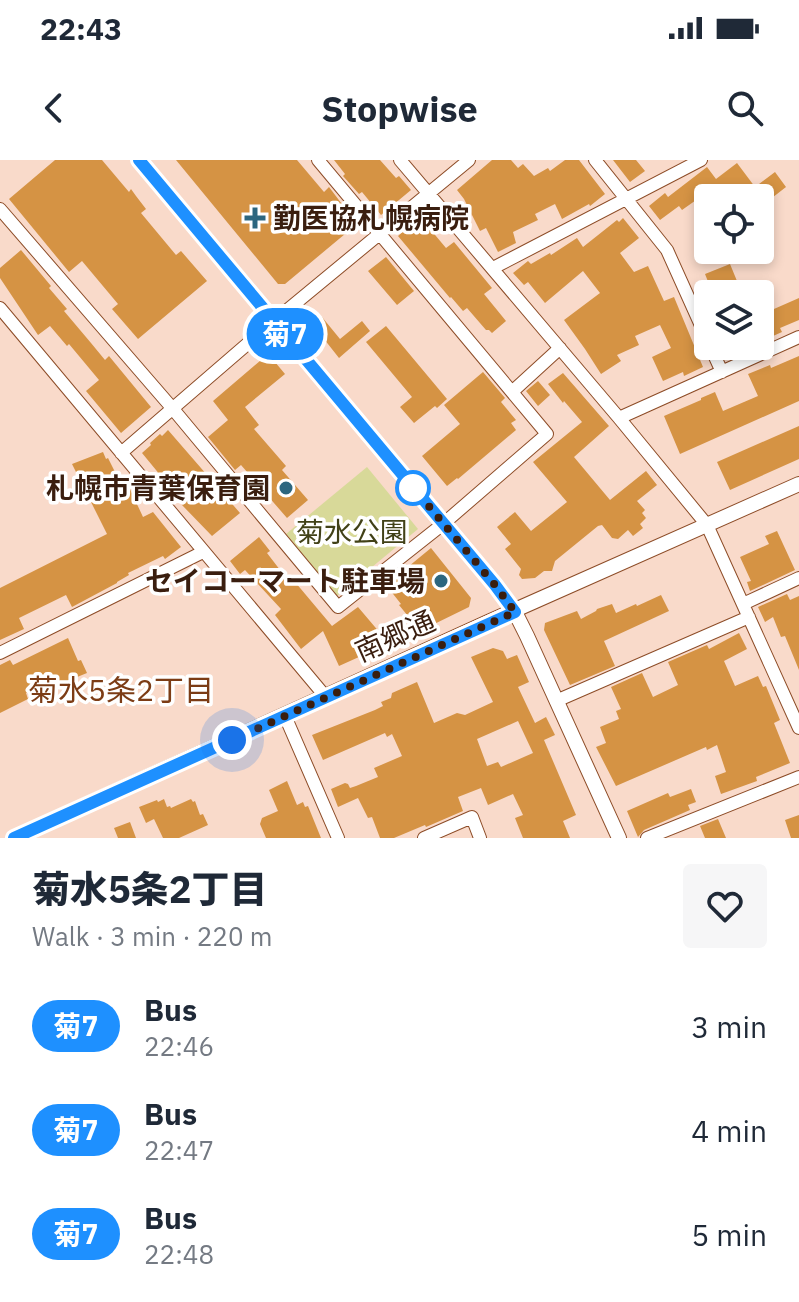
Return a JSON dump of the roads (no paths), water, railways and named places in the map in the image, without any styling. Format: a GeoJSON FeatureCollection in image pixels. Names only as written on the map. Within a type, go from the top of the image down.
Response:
{"type":"FeatureCollection","features":[{"type":"Feature","properties":{"kind":"street"},"geometry":{"type":"LineString","coordinates":[[139,160],[515,612],[619,838]]}},
{"type":"Feature","properties":{"kind":"street"},"geometry":{"type":"LineString","coordinates":[[0,209],[173,409],[338,607],[443,524],[547,434],[318,160]]}},
{"type":"Feature","properties":{"kind":"street"},"geometry":{"type":"LineString","coordinates":[[400,160],[707,525],[799,728]]}},
{"type":"Feature","properties":{"kind":"street"},"geometry":{"type":"LineString","coordinates":[[121,453],[274,321],[469,160]]}},
{"type":"Feature","properties":{"kind":"street"},"geometry":{"type":"LineString","coordinates":[[595,160],[667,250],[694,310]]}},
{"type":"Feature","properties":{"kind":"street"},"geometry":{"type":"LineString","coordinates":[[493,268],[701,160]]}},
{"type":"Feature","properties":{"kind":"street"},"geometry":{"type":"LineString","coordinates":[[0,308],[325,696]]}},
{"type":"Feature","properties":{"kind":"street"},"geometry":{"type":"LineString","coordinates":[[619,418],[799,337]]}},
{"type":"Feature","properties":{"kind":"street"},"geometry":{"type":"LineString","coordinates":[[513,391],[560,348]]}},
{"type":"Feature","properties":{"kind":"street"},"geometry":{"type":"LineString","coordinates":[[716,360],[722,372]]}},
{"type":"Feature","properties":{"kind":"street","name":"南郷通"},"geometry":{"type":"LineString","coordinates":[[14,838],[42,832],[325,696],[799,484]]}},
{"type":"Feature","properties":{"kind":"street"},"geometry":{"type":"LineString","coordinates":[[0,653],[203,552]]}},
{"type":"Feature","properties":{"kind":"street"},"geometry":{"type":"LineString","coordinates":[[743,604],[799,578]]}},
{"type":"Feature","properties":{"kind":"street"},"geometry":{"type":"LineString","coordinates":[[556,701],[749,617]]}},
{"type":"Feature","properties":{"kind":"street"},"geometry":{"type":"LineString","coordinates":[[285,716],[338,838]]}},
{"type":"Feature","properties":{"kind":"street"},"geometry":{"type":"LineString","coordinates":[[647,838],[799,777]]}},
{"type":"Feature","properties":{"kind":"street"},"geometry":{"type":"LineString","coordinates":[[424,838],[472,817],[480,838]]}},
{"type":"Feature","properties":{"kind":"place","name":"勤医協札幌病院"},"geometry":{"type":"Point","coordinates":[255,218]}},
{"type":"Feature","properties":{"kind":"place","name":"札幌市青葉保育園"},"geometry":{"type":"Point","coordinates":[286,488]}},
{"type":"Feature","properties":{"kind":"place","name":"セイコーマート駐車場"},"geometry":{"type":"Point","coordinates":[441,581]}},
{"type":"Feature","properties":{"kind":"district","name":"菊水5条2丁目"},"geometry":{"type":"Point","coordinates":[121,691]}},
{"type":"Feature","properties":{"kind":"park label","name":"菊水公園"},"geometry":{"type":"Point","coordinates":[352,532]}}]}
